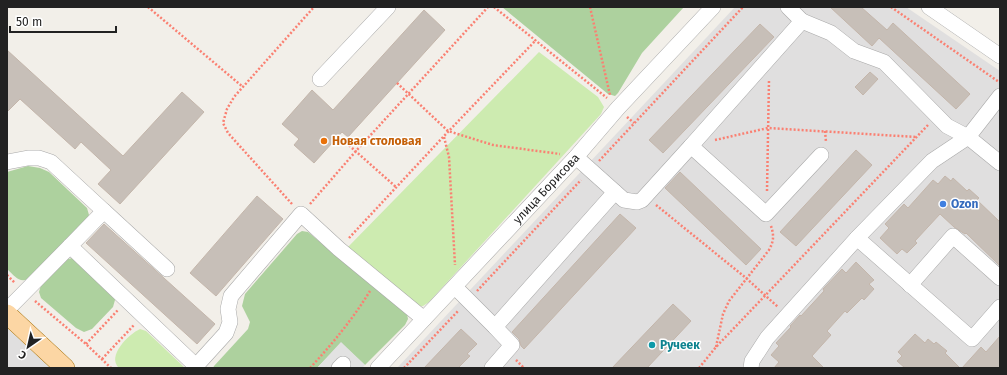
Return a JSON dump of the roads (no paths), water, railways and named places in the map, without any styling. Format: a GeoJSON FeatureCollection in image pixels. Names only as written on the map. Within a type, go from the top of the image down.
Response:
{"type":"FeatureCollection","features":[{"type":"Feature","properties":{"kind":"main road"},"geometry":{"type":"LineString","coordinates":[[7,314],[66,368]]}},
{"type":"Feature","properties":{"kind":"street"},"geometry":{"type":"LineString","coordinates":[[320,79],[388,7]]}},
{"type":"Feature","properties":{"kind":"street","name":"улица Борисова"},"geometry":{"type":"LineString","coordinates":[[378,368],[576,157],[618,108],[712,7]]}},
{"type":"Feature","properties":{"kind":"street"},"geometry":{"type":"LineString","coordinates":[[788,7],[802,21],[831,33],[854,51],[884,62],[947,126],[968,137],[1000,163]]}},
{"type":"Feature","properties":{"kind":"street"},"geometry":{"type":"LineString","coordinates":[[929,7],[1000,56]]}},
{"type":"Feature","properties":{"kind":"street"},"geometry":{"type":"LineString","coordinates":[[576,157],[624,200],[637,202],[642,200],[802,21]]}},
{"type":"Feature","properties":{"kind":"street"},"geometry":{"type":"LineString","coordinates":[[751,368],[752,361],[767,338],[857,238],[932,161],[968,137],[1000,96]]}},
{"type":"Feature","properties":{"kind":"street"},"geometry":{"type":"LineString","coordinates":[[691,146],[766,214],[821,155]]}},
{"type":"Feature","properties":{"kind":"street"},"geometry":{"type":"LineString","coordinates":[[7,162],[28,158],[39,158],[51,162],[167,269]]}},
{"type":"Feature","properties":{"kind":"street"},"geometry":{"type":"LineString","coordinates":[[495,327],[615,192]]}},
{"type":"Feature","properties":{"kind":"street"},"geometry":{"type":"LineString","coordinates":[[7,310],[104,211]]}},
{"type":"Feature","properties":{"kind":"street"},"geometry":{"type":"LineString","coordinates":[[70,246],[197,367],[226,333],[230,322],[228,309],[231,296],[302,214],[339,249],[424,319]]}},
{"type":"Feature","properties":{"kind":"street"},"geometry":{"type":"LineString","coordinates":[[910,285],[953,236],[1000,278]]}},
{"type":"Feature","properties":{"kind":"street"},"geometry":{"type":"LineString","coordinates":[[857,238],[972,339],[1000,307]]}},
{"type":"Feature","properties":{"kind":"street"},"geometry":{"type":"LineString","coordinates":[[455,287],[512,346],[492,368]]}},
{"type":"Feature","properties":{"kind":"place","name":"Новая столовая"},"geometry":{"type":"Point","coordinates":[324,141]}},
{"type":"Feature","properties":{"kind":"place","name":"Ozon"},"geometry":{"type":"Point","coordinates":[943,204]}},
{"type":"Feature","properties":{"kind":"place","name":"Ручеек"},"geometry":{"type":"Point","coordinates":[652,345]}}]}
